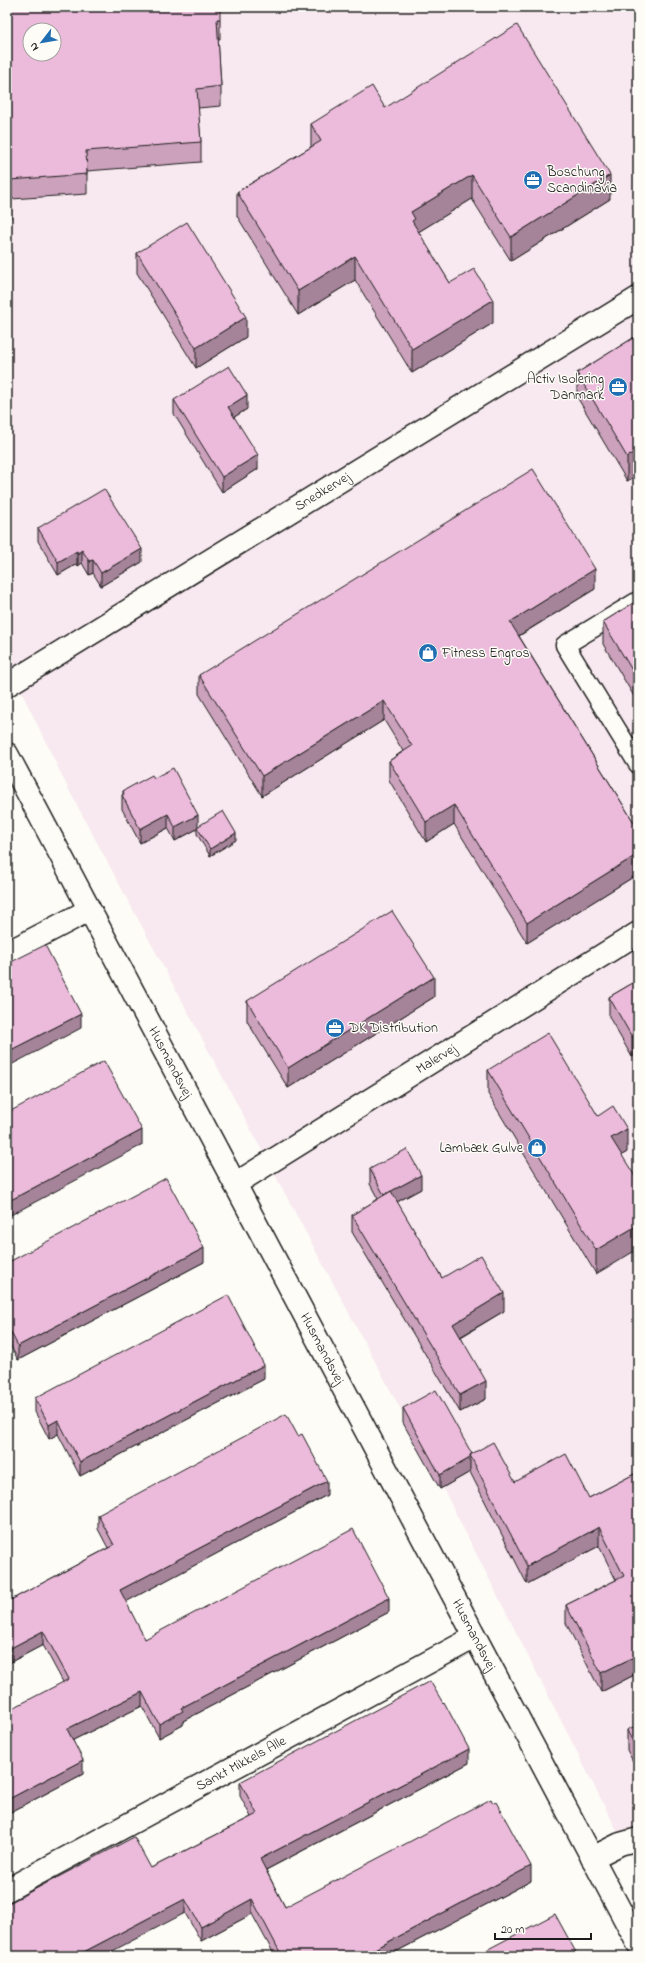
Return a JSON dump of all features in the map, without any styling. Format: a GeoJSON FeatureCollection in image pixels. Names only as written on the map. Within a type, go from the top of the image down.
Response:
{"type":"FeatureCollection","features":[{"type":"Feature","properties":{"kind":"street","name":"Snedkervej"},"geometry":{"type":"LineString","coordinates":[[7,686],[638,298]]}},
{"type":"Feature","properties":{"kind":"street","name":"Husmandsvej"},"geometry":{"type":"LineString","coordinates":[[7,754],[638,1944]]}},
{"type":"Feature","properties":{"kind":"street"},"geometry":{"type":"LineString","coordinates":[[7,953],[89,910]]}},
{"type":"Feature","properties":{"kind":"street","name":"Malervej"},"geometry":{"type":"LineString","coordinates":[[235,1184],[638,933]]}},
{"type":"Feature","properties":{"kind":"street","name":"Sankt Mikkels Alle"},"geometry":{"type":"LineString","coordinates":[[7,1890],[475,1637]]}},
{"type":"Feature","properties":{"kind":"street"},"geometry":{"type":"LineString","coordinates":[[592,1858],[620,1844],[638,1839]]}},
{"type":"Feature","properties":{"kind":"lane"},"geometry":{"type":"LineString","coordinates":[[638,601],[565,645],[638,764]]}},
{"type":"Feature","properties":{"kind":"shaded area"},"geometry":{"type":"Polygon","coordinates":[[[7,7],[638,7],[638,1872],[446,1494],[70,792],[7,662],[7,7]]]}},
{"type":"Feature","properties":{"kind":"building"},"geometry":{"type":"Polygon","coordinates":[[[7,7],[220,7],[220,19],[217,19],[221,86],[197,89],[201,142],[86,151],[87,174],[10,180],[11,198],[7,198],[7,7]]]}},
{"type":"Feature","properties":{"kind":"building"},"geometry":{"type":"Polygon","coordinates":[[[517,25],[610,175],[511,237],[472,175],[411,212],[415,219],[412,221],[450,283],[474,269],[493,300],[412,349],[355,256],[298,291],[237,192],[321,141],[311,124],[372,86],[385,108],[517,25]]]}},
{"type":"Feature","properties":{"kind":"building"},"geometry":{"type":"Polygon","coordinates":[[[187,222],[246,317],[196,348],[137,253],[187,222]]]}},
{"type":"Feature","properties":{"kind":"building"},"geometry":{"type":"Polygon","coordinates":[[[638,335],[638,451],[627,457],[577,373],[638,335]]]}},
{"type":"Feature","properties":{"kind":"building"},"geometry":{"type":"Polygon","coordinates":[[[229,366],[247,395],[228,407],[258,455],[222,477],[174,400],[229,366]]]}},
{"type":"Feature","properties":{"kind":"building"},"geometry":{"type":"Polygon","coordinates":[[[533,469],[595,569],[510,622],[638,829],[638,854],[527,923],[454,805],[426,822],[389,761],[412,746],[384,701],[262,776],[199,675],[533,469]]]}},
{"type":"Feature","properties":{"kind":"building"},"geometry":{"type":"Polygon","coordinates":[[[104,489],[142,549],[101,573],[93,560],[89,561],[82,550],[78,553],[77,551],[58,562],[38,528],[104,489]]]}},
{"type":"Feature","properties":{"kind":"building"},"geometry":{"type":"Polygon","coordinates":[[[638,600],[638,680],[603,622],[638,600]]]}},
{"type":"Feature","properties":{"kind":"building"},"geometry":{"type":"Polygon","coordinates":[[[173,768],[198,815],[175,827],[168,814],[140,829],[122,795],[124,794],[123,791],[152,775],[154,778],[173,768]]]}},
{"type":"Feature","properties":{"kind":"building"},"geometry":{"type":"Polygon","coordinates":[[[223,811],[236,833],[210,849],[197,827],[223,811]]]}},
{"type":"Feature","properties":{"kind":"building"},"geometry":{"type":"Polygon","coordinates":[[[392,911],[434,977],[288,1068],[247,1001],[392,911]]]}},
{"type":"Feature","properties":{"kind":"building"},"geometry":{"type":"Polygon","coordinates":[[[45,945],[81,1014],[7,1052],[7,964],[45,945]]]}},
{"type":"Feature","properties":{"kind":"building"},"geometry":{"type":"Polygon","coordinates":[[[638,980],[638,1034],[632,1037],[609,997],[638,980]]]}},
{"type":"Feature","properties":{"kind":"building"},"geometry":{"type":"Polygon","coordinates":[[[548,1033],[598,1116],[613,1106],[627,1129],[611,1138],[638,1181],[638,1225],[596,1250],[488,1070],[548,1033]]]}},
{"type":"Feature","properties":{"kind":"building"},"geometry":{"type":"Polygon","coordinates":[[[104,1061],[142,1130],[7,1202],[7,1113],[104,1061]]]}},
{"type":"Feature","properties":{"kind":"building"},"geometry":{"type":"Polygon","coordinates":[[[407,1149],[421,1175],[384,1195],[370,1169],[407,1149]]]}},
{"type":"Feature","properties":{"kind":"building"},"geometry":{"type":"Polygon","coordinates":[[[166,1178],[204,1248],[18,1346],[7,1325],[7,1263],[166,1178]]]}},
{"type":"Feature","properties":{"kind":"building"},"geometry":{"type":"Polygon","coordinates":[[[391,1191],[442,1278],[481,1255],[504,1293],[453,1324],[486,1381],[460,1395],[352,1215],[391,1191]]]}},
{"type":"Feature","properties":{"kind":"building"},"geometry":{"type":"Polygon","coordinates":[[[228,1295],[264,1365],[80,1462],[58,1420],[49,1425],[35,1398],[228,1295]]]}},
{"type":"Feature","properties":{"kind":"building"},"geometry":{"type":"Polygon","coordinates":[[[436,1390],[472,1454],[470,1455],[470,1458],[440,1475],[403,1408],[436,1390]]]}},
{"type":"Feature","properties":{"kind":"building"},"geometry":{"type":"Polygon","coordinates":[[[286,1414],[298,1436],[302,1434],[327,1481],[120,1590],[145,1639],[353,1529],[389,1598],[181,1708],[183,1711],[159,1724],[142,1692],[67,1729],[83,1760],[7,1800],[7,1711],[69,1679],[43,1631],[7,1650],[7,1602],[114,1545],[98,1515],[286,1414]]]}},
{"type":"Feature","properties":{"kind":"building"},"geometry":{"type":"Polygon","coordinates":[[[493,1442],[515,1482],[566,1454],[589,1498],[638,1472],[638,1655],[601,1673],[566,1605],[624,1576],[599,1527],[527,1566],[470,1455],[493,1442]]]}},
{"type":"Feature","properties":{"kind":"building"},"geometry":{"type":"Polygon","coordinates":[[[430,1681],[443,1703],[444,1702],[469,1749],[260,1859],[285,1907],[491,1799],[493,1803],[496,1802],[531,1866],[362,1956],[282,1956],[252,1899],[201,1927],[185,1899],[76,1956],[7,1956],[7,1904],[134,1837],[151,1868],[257,1814],[240,1782],[430,1681]]]}},
{"type":"Feature","properties":{"kind":"building"},"geometry":{"type":"Polygon","coordinates":[[[638,1725],[638,1752],[627,1730],[638,1725]]]}},
{"type":"Feature","properties":{"kind":"building"},"geometry":{"type":"Polygon","coordinates":[[[555,1914],[578,1956],[475,1956],[555,1914]]]}},
{"type":"Feature","properties":{"kind":"place","name":"Boschung Scandinavia"},"geometry":{"type":"Point","coordinates":[533,180]}},
{"type":"Feature","properties":{"kind":"place","name":"Activ Isolering Danmark"},"geometry":{"type":"Point","coordinates":[618,387]}},
{"type":"Feature","properties":{"kind":"place","name":"Fitness Engros"},"geometry":{"type":"Point","coordinates":[428,653]}},
{"type":"Feature","properties":{"kind":"place","name":"DK Distribution"},"geometry":{"type":"Point","coordinates":[335,1028]}},
{"type":"Feature","properties":{"kind":"place","name":"Lambæk Gulve"},"geometry":{"type":"Point","coordinates":[537,1148]}}]}
